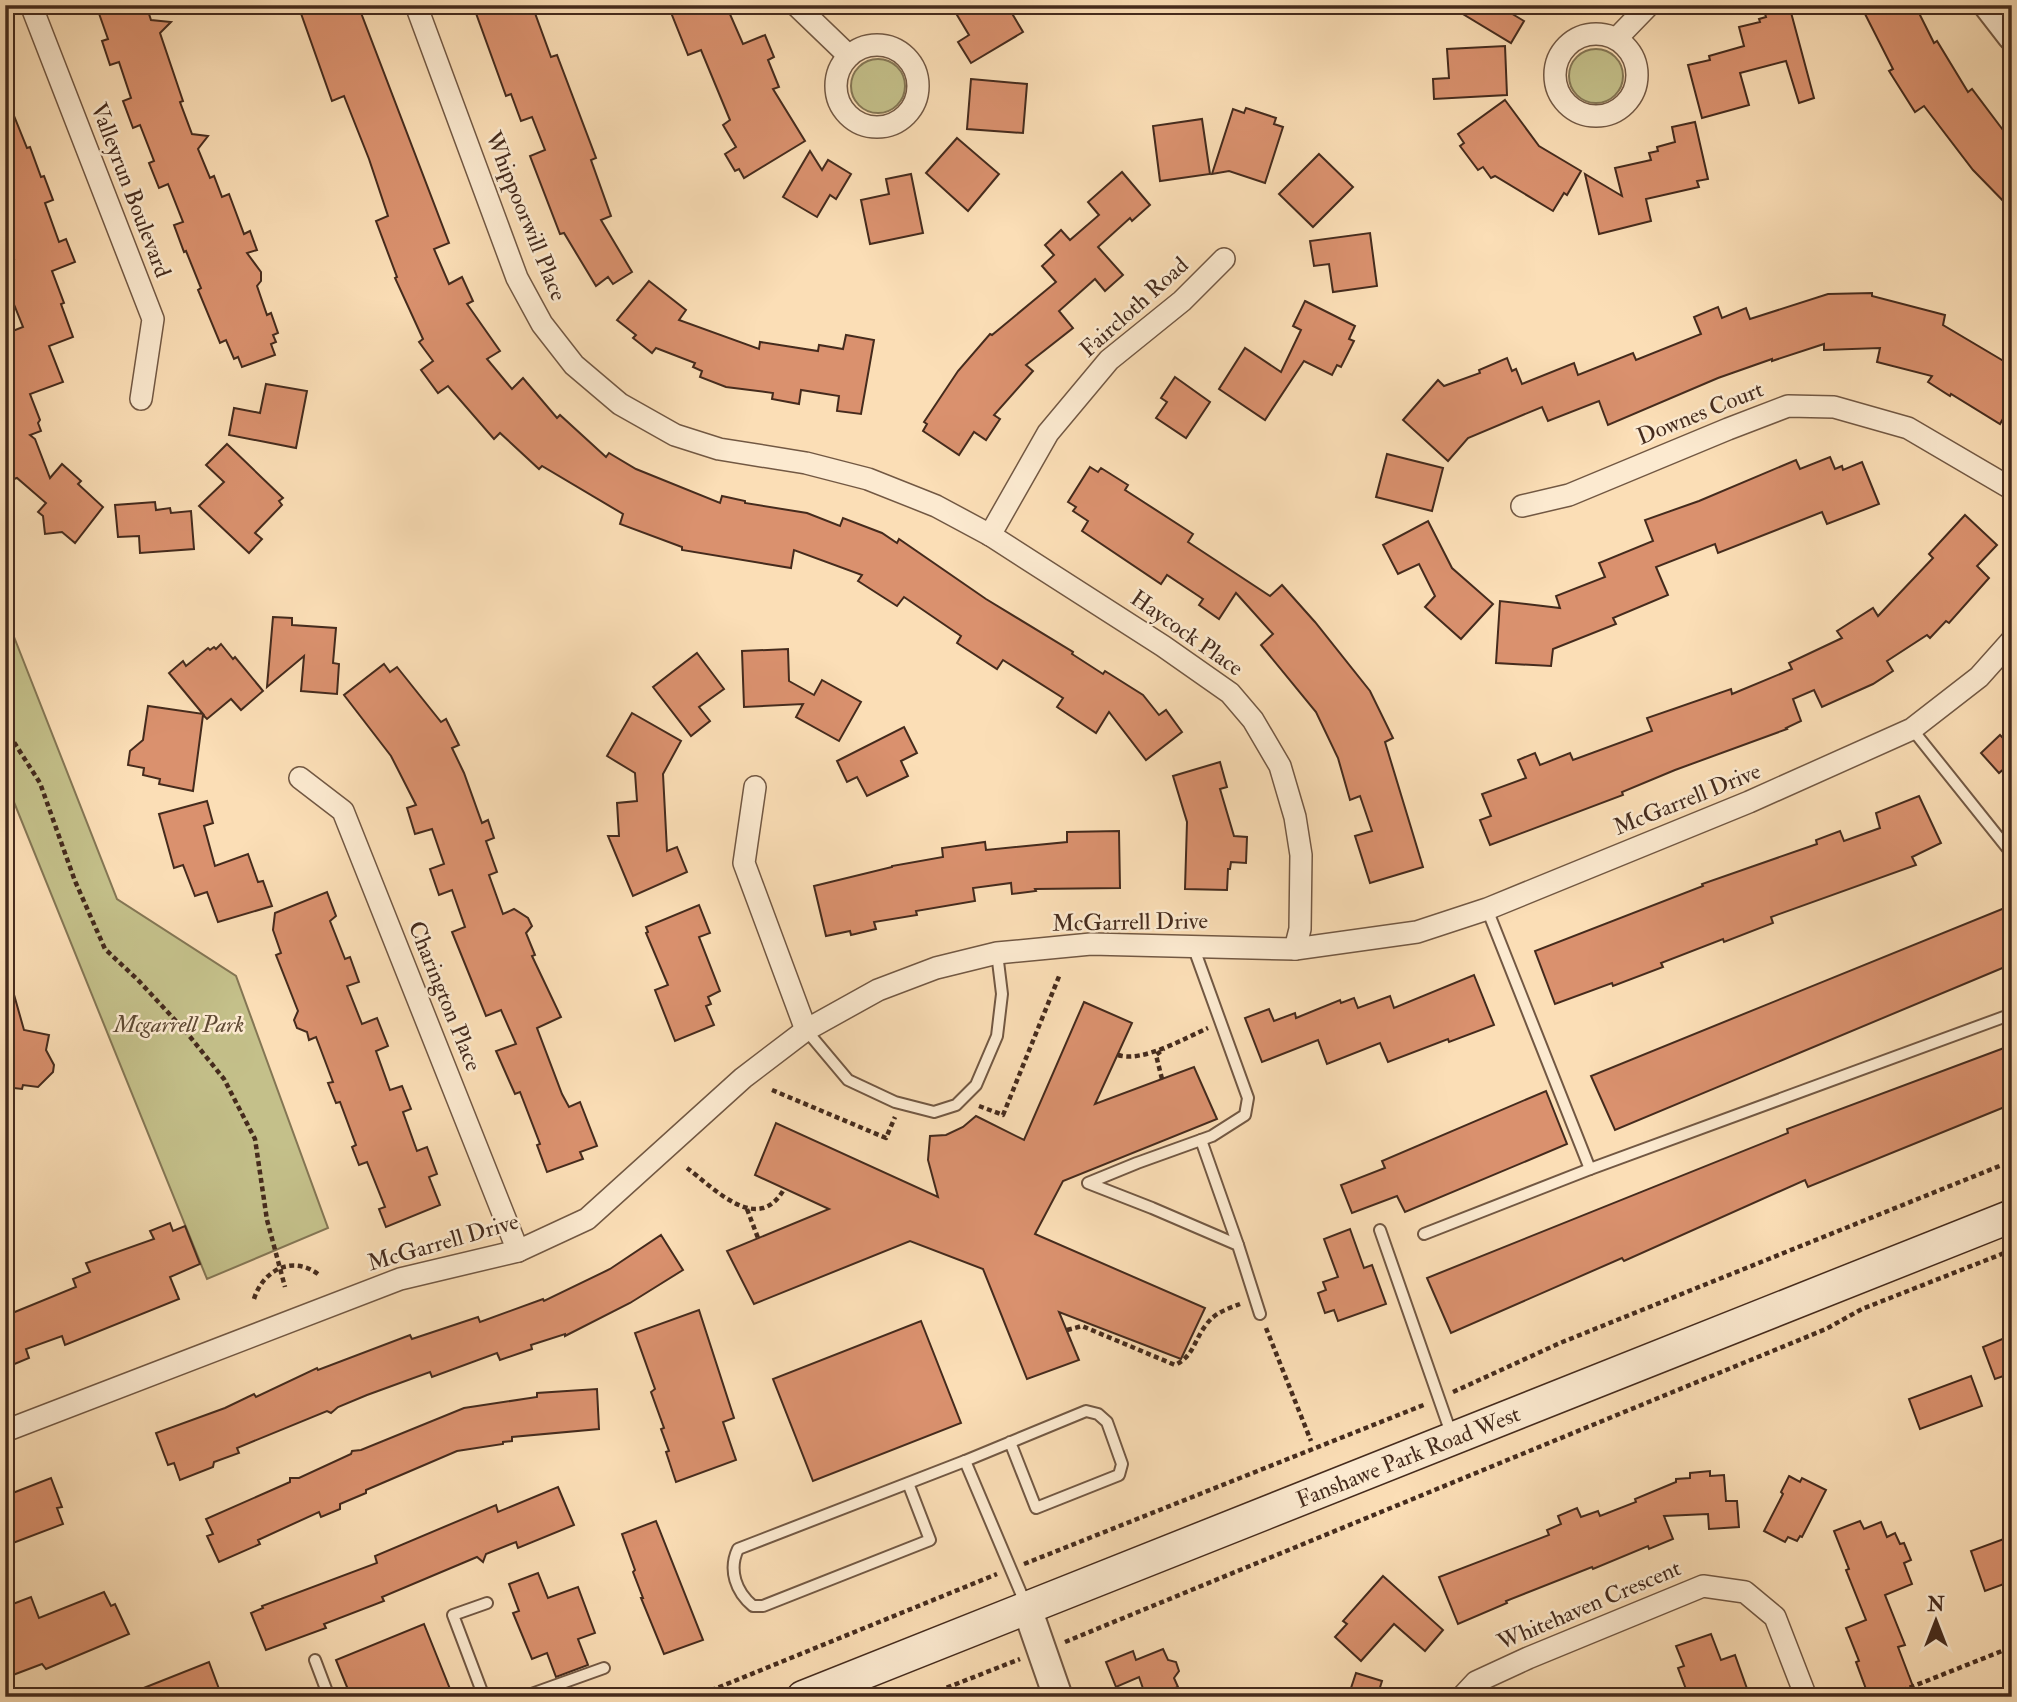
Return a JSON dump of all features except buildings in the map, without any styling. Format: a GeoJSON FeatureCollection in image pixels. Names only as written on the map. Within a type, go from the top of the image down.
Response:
{"type":"FeatureCollection","features":[{"type":"Feature","properties":{"kind":"main road","name":"Fanshawe Park Road West"},"geometry":{"type":"LineString","coordinates":[[803,1697],[2012,1216]]}},
{"type":"Feature","properties":{"kind":"street","name":"Valleyrun Boulevard"},"geometry":{"type":"LineString","coordinates":[[31,5],[153,319],[141,399]]}},
{"type":"Feature","properties":{"kind":"street","name":"Whippoorwill Place"},"geometry":{"type":"LineString","coordinates":[[416,5],[517,278],[542,324],[574,365],[620,404],[675,435],[719,449],[806,463],[867,479],[936,506],[990,535]]}},
{"type":"Feature","properties":{"kind":"street"},"geometry":{"type":"LineString","coordinates":[[796,5],[849,57]]}},
{"type":"Feature","properties":{"kind":"street"},"geometry":{"type":"LineString","coordinates":[[1617,38],[1649,5]]}},
{"type":"Feature","properties":{"kind":"street"},"geometry":{"type":"LineString","coordinates":[[1988,5],[2012,36]]}},
{"type":"Feature","properties":{"kind":"street","name":"Faircloth Road"},"geometry":{"type":"LineString","coordinates":[[990,535],[1048,433],[1109,360],[1182,301],[1224,259]]}},
{"type":"Feature","properties":{"kind":"street","name":"Downes Court"},"geometry":{"type":"LineString","coordinates":[[1522,506],[1569,495],[1788,406],[1834,407],[1908,428],[2012,489]]}},
{"type":"Feature","properties":{"kind":"street","name":"Haycock Place"},"geometry":{"type":"LineString","coordinates":[[990,535],[1163,646],[1230,693],[1254,720],[1280,766],[1295,817],[1301,855],[1300,929],[1295,949]]}},
{"type":"Feature","properties":{"kind":"street","name":"McGarrell Drive"},"geometry":{"type":"LineString","coordinates":[[5,1432],[400,1279],[518,1251],[587,1219],[743,1078],[806,1030],[878,990],[936,968],[998,953],[1091,944],[1295,949],[1417,932],[1487,909],[1749,802],[1912,729],[1979,677],[2012,640]]}},
{"type":"Feature","properties":{"kind":"street","name":"Charington Place"},"geometry":{"type":"LineString","coordinates":[[300,778],[343,811],[518,1251]]}},
{"type":"Feature","properties":{"kind":"street"},"geometry":{"type":"LineString","coordinates":[[755,787],[744,863],[806,1030]]}},
{"type":"Feature","properties":{"kind":"street","name":"Whitehaven Crescent"},"geometry":{"type":"LineString","coordinates":[[1462,1697],[1476,1682],[1528,1658],[1703,1586],[1745,1592],[1775,1617],[1806,1697]]}},
{"type":"Feature","properties":{"kind":"street"},"geometry":{"type":"LineString","coordinates":[[1027,1608],[1058,1697]]}},
{"type":"Feature","properties":{"kind":"lane"},"geometry":{"type":"LineString","coordinates":[[1912,729],[2012,854]]}},
{"type":"Feature","properties":{"kind":"lane"},"geometry":{"type":"LineString","coordinates":[[1487,909],[1590,1169]]}},
{"type":"Feature","properties":{"kind":"lane"},"geometry":{"type":"LineString","coordinates":[[1193,946],[1248,1098],[1245,1115],[1212,1136],[1088,1183],[1238,1245]]}},
{"type":"Feature","properties":{"kind":"lane"},"geometry":{"type":"LineString","coordinates":[[806,1030],[848,1080],[895,1101],[934,1112],[956,1105],[976,1086],[997,1036],[1002,994],[998,953]]}},
{"type":"Feature","properties":{"kind":"lane"},"geometry":{"type":"LineString","coordinates":[[1424,1234],[1590,1169],[2012,1014]]}},
{"type":"Feature","properties":{"kind":"lane"},"geometry":{"type":"LineString","coordinates":[[1201,1140],[1260,1314]]}},
{"type":"Feature","properties":{"kind":"lane"},"geometry":{"type":"LineString","coordinates":[[1380,1230],[1453,1438]]}},
{"type":"Feature","properties":{"kind":"lane"},"geometry":{"type":"LineString","coordinates":[[908,1483],[930,1540],[764,1606],[752,1606],[741,1596],[734,1578],[733,1559],[738,1549],[1086,1411],[1098,1414],[1107,1422],[1122,1464],[1119,1475],[1036,1508],[1010,1442]]}},
{"type":"Feature","properties":{"kind":"lane"},"geometry":{"type":"LineString","coordinates":[[965,1461],[1027,1608]]}},
{"type":"Feature","properties":{"kind":"lane"},"geometry":{"type":"LineString","coordinates":[[484,1697],[453,1615],[487,1603]]}},
{"type":"Feature","properties":{"kind":"lane"},"geometry":{"type":"LineString","coordinates":[[316,1660],[330,1697]]}},
{"type":"Feature","properties":{"kind":"lane"},"geometry":{"type":"LineString","coordinates":[[523,1697],[604,1668]]}},
{"type":"Feature","properties":{"kind":"path"},"geometry":{"type":"LineString","coordinates":[[5,728],[40,783],[75,881],[105,949],[187,1033],[224,1079],[254,1139],[267,1220],[285,1287]]}},
{"type":"Feature","properties":{"kind":"path"},"geometry":{"type":"LineString","coordinates":[[1003,1115],[1060,974]]}},
{"type":"Feature","properties":{"kind":"path"},"geometry":{"type":"LineString","coordinates":[[1118,1055],[1127,1058],[1142,1056],[1220,1023]]}},
{"type":"Feature","properties":{"kind":"path"},"geometry":{"type":"LineString","coordinates":[[1162,1079],[1156,1055],[1167,1046]]}},
{"type":"Feature","properties":{"kind":"path"},"geometry":{"type":"LineString","coordinates":[[1033,1560],[1439,1399],[1560,1343],[2012,1161]]}},
{"type":"Feature","properties":{"kind":"path"},"geometry":{"type":"LineString","coordinates":[[687,1168],[731,1201],[747,1209],[757,1210],[773,1203],[784,1189]]}},
{"type":"Feature","properties":{"kind":"path"},"geometry":{"type":"LineString","coordinates":[[747,1209],[758,1238]]}},
{"type":"Feature","properties":{"kind":"path"},"geometry":{"type":"LineString","coordinates":[[1081,1635],[1826,1329],[1862,1309],[2012,1250]]}},
{"type":"Feature","properties":{"kind":"path"},"geometry":{"type":"LineString","coordinates":[[254,1299],[258,1285],[280,1269],[290,1266],[304,1267],[318,1274]]}},
{"type":"Feature","properties":{"kind":"path"},"geometry":{"type":"LineString","coordinates":[[1067,1330],[1082,1326],[1175,1365],[1185,1360],[1195,1348],[1205,1325],[1218,1313],[1255,1299]]}},
{"type":"Feature","properties":{"kind":"path"},"geometry":{"type":"LineString","coordinates":[[1260,1314],[1311,1441]]}},
{"type":"Feature","properties":{"kind":"path"},"geometry":{"type":"LineString","coordinates":[[695,1697],[974,1583]]}},
{"type":"Feature","properties":{"kind":"path"},"geometry":{"type":"LineString","coordinates":[[1886,1697],[2012,1650]]}},
{"type":"Feature","properties":{"kind":"path"},"geometry":{"type":"LineString","coordinates":[[923,1697],[997,1668]]}},
{"type":"Feature","properties":{"kind":"green space"},"geometry":{"type":"Polygon","coordinates":[[[1601,49],[1611,53],[1619,61],[1623,76],[1619,91],[1611,99],[1591,103],[1581,99],[1573,91],[1569,71],[1573,61],[1581,53],[1601,49]]]}},
{"type":"Feature","properties":{"kind":"green space"},"geometry":{"type":"Polygon","coordinates":[[[878,59],[897,67],[905,86],[897,105],[878,113],[859,105],[851,86],[859,67],[878,59]]]}},
{"type":"Feature","properties":{"kind":"green space","name":"Mcgarrell Park"},"geometry":{"type":"Polygon","coordinates":[[[5,614],[117,899],[236,976],[328,1228],[207,1279],[5,780],[5,614]]]}}]}
